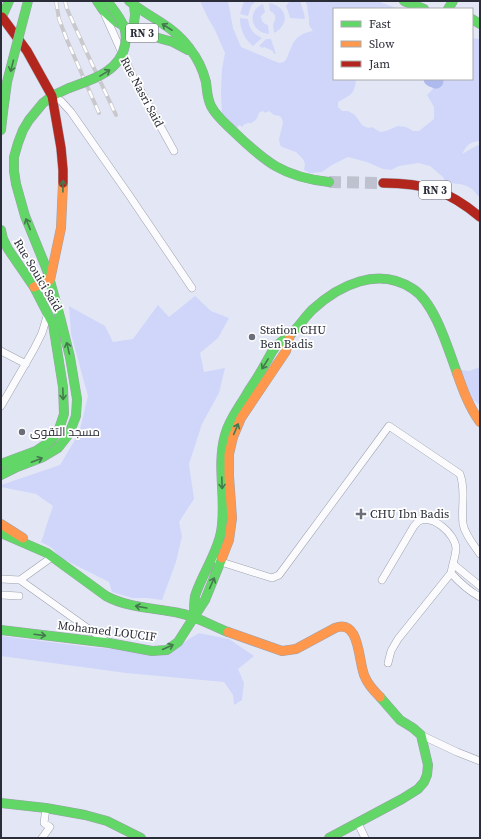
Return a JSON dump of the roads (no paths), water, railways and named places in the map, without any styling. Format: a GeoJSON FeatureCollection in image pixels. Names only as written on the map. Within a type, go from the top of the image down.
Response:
{"type":"FeatureCollection","features":[{"type":"Feature","properties":{"kind":"main road"},"geometry":{"type":"LineString","coordinates":[[9,1],[2,18],[27,51],[52,96],[61,148],[63,170],[61,228],[50,280]]}},
{"type":"Feature","properties":{"kind":"main road"},"geometry":{"type":"LineString","coordinates":[[1,130],[8,82],[28,1]]}},
{"type":"Feature","properties":{"kind":"main road","name":"RN 3"},"geometry":{"type":"LineString","coordinates":[[97,1],[103,10],[115,21],[133,30],[173,42],[194,54]]}},
{"type":"Feature","properties":{"kind":"main road"},"geometry":{"type":"LineString","coordinates":[[1,475],[43,457],[58,448],[70,434],[76,416],[77,399],[70,357],[50,280],[25,216],[16,184],[14,157],[24,130],[43,103],[52,96],[104,74],[114,66],[122,56],[126,41],[124,28],[107,1]]}},
{"type":"Feature","properties":{"kind":"main road"},"geometry":{"type":"LineString","coordinates":[[404,1],[422,8]]}},
{"type":"Feature","properties":{"kind":"main road"},"geometry":{"type":"LineString","coordinates":[[132,3],[135,15],[133,30]]}},
{"type":"Feature","properties":{"kind":"main road","name":"RN 3"},"geometry":{"type":"LineString","coordinates":[[132,3],[175,32],[194,54],[203,71],[211,105],[218,116],[237,136],[268,163],[304,179],[329,182]]}},
{"type":"Feature","properties":{"kind":"main road","name":"RN 3"},"geometry":{"type":"LineString","coordinates":[[383,182],[417,185],[436,190],[460,202],[480,217]]}},
{"type":"Feature","properties":{"kind":"main road","name":"Rue Souici Saïd"},"geometry":{"type":"LineString","coordinates":[[1,230],[3,239],[34,287],[53,324],[63,387],[64,414],[59,429],[51,441],[36,451],[1,464]]}},
{"type":"Feature","properties":{"kind":"main road"},"geometry":{"type":"LineString","coordinates":[[194,617],[195,597],[221,533],[223,519],[221,458],[228,428],[235,413],[276,346],[290,335],[311,311],[324,300],[346,286],[370,279],[389,280],[406,285],[418,293],[429,305],[432,311],[442,333],[468,403],[480,422]]}},
{"type":"Feature","properties":{"kind":"main road"},"geometry":{"type":"LineString","coordinates":[[34,287],[50,280]]}},
{"type":"Feature","properties":{"kind":"main road","name":"Mohamed LOUCIF"},"geometry":{"type":"LineString","coordinates":[[1,630],[109,643],[152,650],[167,650],[178,642],[205,600],[229,540],[232,518],[229,454],[233,437],[242,418],[286,352],[290,335]]}},
{"type":"Feature","properties":{"kind":"main road"},"geometry":{"type":"LineString","coordinates":[[1,524],[115,601],[194,617],[226,631],[282,651],[296,649],[340,626],[350,630],[356,639],[364,676],[368,683],[400,720],[421,735],[428,765],[427,775],[424,782],[418,789],[329,838]]}},
{"type":"Feature","properties":{"kind":"main road"},"geometry":{"type":"LineString","coordinates":[[1,533],[49,555]]}},
{"type":"Feature","properties":{"kind":"main road"},"geometry":{"type":"LineString","coordinates":[[1,803],[46,808],[85,815],[107,821],[141,838]]}},
{"type":"Feature","properties":{"kind":"street","name":"Rue Nasri Said"},"geometry":{"type":"LineString","coordinates":[[103,10],[132,75],[174,151]]}},
{"type":"Feature","properties":{"kind":"street"},"geometry":{"type":"LineString","coordinates":[[52,96],[61,102],[71,112],[192,288]]}},
{"type":"Feature","properties":{"kind":"street"},"geometry":{"type":"LineString","coordinates":[[1,406],[42,334],[48,313]]}},
{"type":"Feature","properties":{"kind":"street"},"geometry":{"type":"LineString","coordinates":[[1,351],[26,364]]}},
{"type":"Feature","properties":{"kind":"street"},"geometry":{"type":"LineString","coordinates":[[210,557],[221,562],[272,578],[279,576],[389,426],[460,474],[463,481],[463,523],[466,531],[480,554]]}},
{"type":"Feature","properties":{"kind":"street"},"geometry":{"type":"LineString","coordinates":[[382,580],[414,526],[419,521],[426,520],[436,522],[444,528],[452,538],[456,548],[452,573],[398,639],[391,651],[388,663]]}},
{"type":"Feature","properties":{"kind":"street"},"geometry":{"type":"LineString","coordinates":[[20,580],[49,555]]}},
{"type":"Feature","properties":{"kind":"street"},"geometry":{"type":"LineString","coordinates":[[453,564],[480,586]]}},
{"type":"Feature","properties":{"kind":"street"},"geometry":{"type":"LineString","coordinates":[[452,573],[458,580],[480,597]]}},
{"type":"Feature","properties":{"kind":"street"},"geometry":{"type":"LineString","coordinates":[[1,579],[20,580],[109,643]]}},
{"type":"Feature","properties":{"kind":"street"},"geometry":{"type":"LineString","coordinates":[[1,595],[19,596]]}},
{"type":"Feature","properties":{"kind":"street"},"geometry":{"type":"LineString","coordinates":[[421,735],[480,761]]}},
{"type":"Feature","properties":{"kind":"street"},"geometry":{"type":"LineString","coordinates":[[42,838],[50,828],[44,823],[46,808]]}},
{"type":"Feature","properties":{"kind":"street"},"geometry":{"type":"LineString","coordinates":[[358,823],[365,838]]}},
{"type":"Feature","properties":{"kind":"tunnel"},"geometry":{"type":"LineString","coordinates":[[329,182],[383,183]]}},
{"type":"Feature","properties":{"kind":"railway"},"geometry":{"type":"LineString","coordinates":[[56,1],[59,19],[67,40],[99,113]]}},
{"type":"Feature","properties":{"kind":"railway"},"geometry":{"type":"LineString","coordinates":[[65,1],[67,9],[116,115]]}},
{"type":"Feature","properties":{"kind":"place","name":"Station CHU Ben Badis"},"geometry":{"type":"Point","coordinates":[252,337]}},
{"type":"Feature","properties":{"kind":"place","name":"مسجد التقوى"},"geometry":{"type":"Point","coordinates":[22,432]}},
{"type":"Feature","properties":{"kind":"place","name":"CHU Ibn Badis"},"geometry":{"type":"Point","coordinates":[361,514]}}]}
